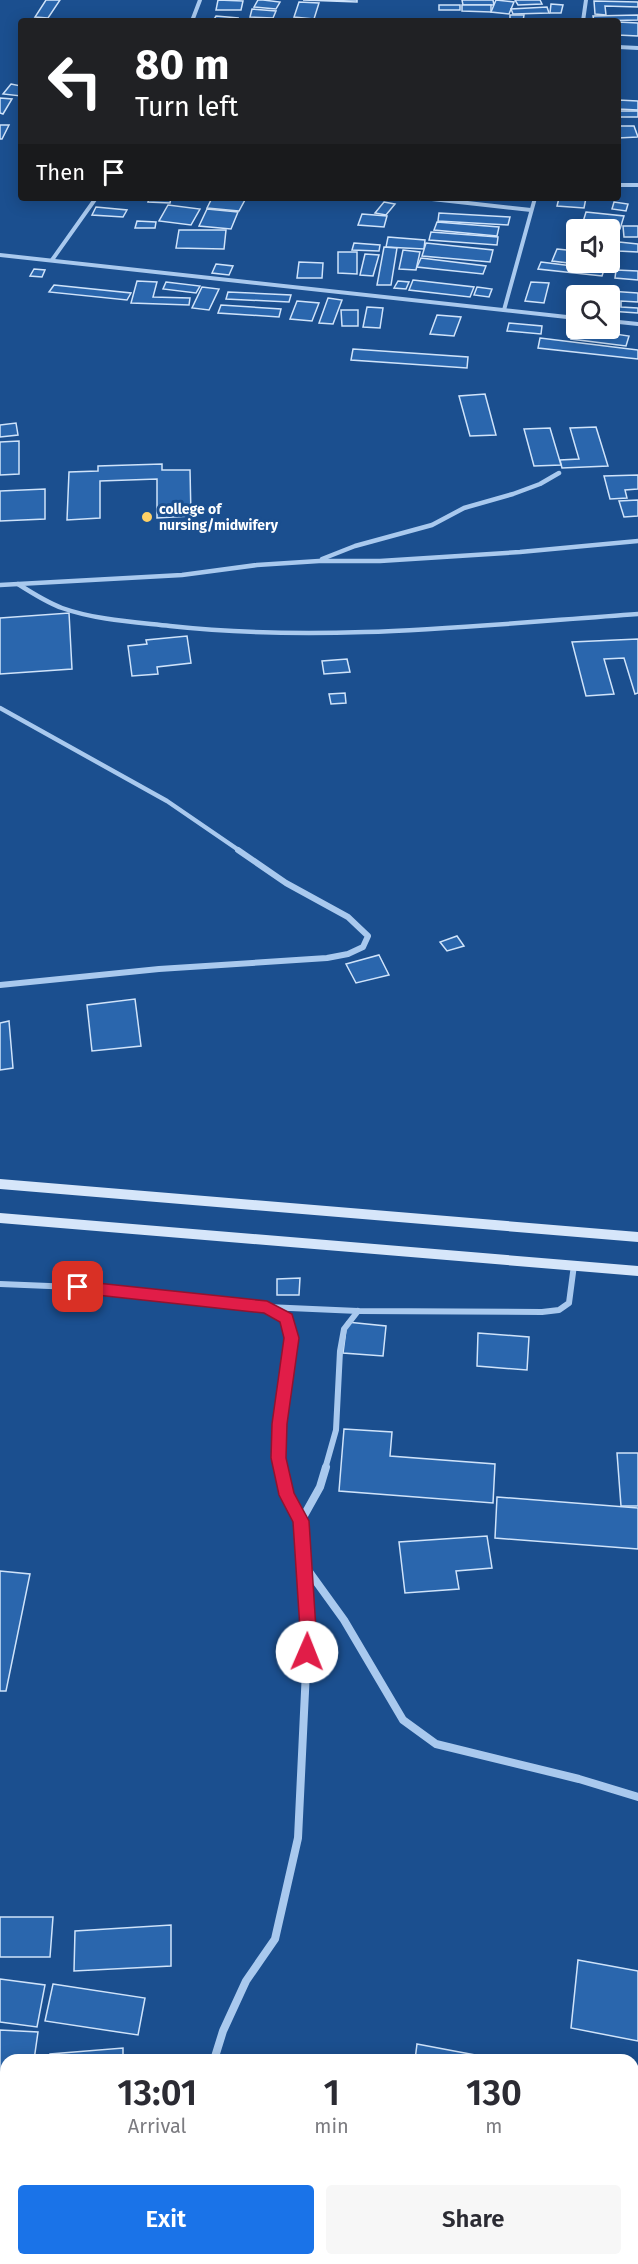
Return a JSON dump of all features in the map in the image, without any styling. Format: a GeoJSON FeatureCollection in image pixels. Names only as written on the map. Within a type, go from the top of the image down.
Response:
{"type":"FeatureCollection","features":[{"type":"Feature","properties":{"kind":"main road"},"geometry":{"type":"LineString","coordinates":[[0,1184],[638,1238]]}},
{"type":"Feature","properties":{"kind":"main road"},"geometry":{"type":"LineString","coordinates":[[0,1218],[638,1271]]}},
{"type":"Feature","properties":{"kind":"street"},"geometry":{"type":"LineString","coordinates":[[193,18],[201,0]]}},
{"type":"Feature","properties":{"kind":"street"},"geometry":{"type":"LineString","coordinates":[[583,18],[586,0]]}},
{"type":"Feature","properties":{"kind":"street"},"geometry":{"type":"LineString","coordinates":[[621,47],[638,48]]}},
{"type":"Feature","properties":{"kind":"street"},"geometry":{"type":"LineString","coordinates":[[621,185],[638,186]]}},
{"type":"Feature","properties":{"kind":"street"},"geometry":{"type":"LineString","coordinates":[[52,260],[94,201]]}},
{"type":"Feature","properties":{"kind":"street"},"geometry":{"type":"LineString","coordinates":[[450,201],[531,210]]}},
{"type":"Feature","properties":{"kind":"street"},"geometry":{"type":"LineString","coordinates":[[504,310],[534,201]]}},
{"type":"Feature","properties":{"kind":"street"},"geometry":{"type":"LineString","coordinates":[[0,255],[566,317]]}},
{"type":"Feature","properties":{"kind":"street"},"geometry":{"type":"LineString","coordinates":[[620,322],[638,324]]}},
{"type":"Feature","properties":{"kind":"street"},"geometry":{"type":"LineString","coordinates":[[319,561],[355,546],[432,525],[464,508],[513,494],[540,484],[559,473]]}},
{"type":"Feature","properties":{"kind":"street"},"geometry":{"type":"LineString","coordinates":[[0,585],[182,575],[257,565],[319,561],[380,561],[638,541]]}},
{"type":"Feature","properties":{"kind":"street"},"geometry":{"type":"LineString","coordinates":[[18,584],[55,605],[108,618],[179,628],[274,634],[390,631],[638,614]]}},
{"type":"Feature","properties":{"kind":"street"},"geometry":{"type":"LineString","coordinates":[[0,708],[167,801],[286,883],[348,917],[368,936],[363,947],[348,954],[327,958],[159,969],[0,985]]}},
{"type":"Feature","properties":{"kind":"street"},"geometry":{"type":"LineString","coordinates":[[0,1284],[98,1288],[267,1307],[358,1311],[559,1310],[569,1303],[574,1265]]}},
{"type":"Feature","properties":{"kind":"street"},"geometry":{"type":"LineString","coordinates":[[216,2054],[223,2031],[246,1981],[274,1939],[298,1838],[308,1629],[301,1521],[287,1495],[278,1458],[279,1424],[291,1338],[287,1318],[267,1307]]}},
{"type":"Feature","properties":{"kind":"street"},"geometry":{"type":"LineString","coordinates":[[301,1521],[320,1487],[336,1430],[344,1329],[358,1311]]}},
{"type":"Feature","properties":{"kind":"street"},"geometry":{"type":"LineString","coordinates":[[304,1565],[344,1620],[403,1720],[436,1744],[579,1779],[638,1797]]}},
{"type":"Feature","properties":{"kind":"building"},"geometry":{"type":"Polygon","coordinates":[[[46,0],[60,0],[48,18],[35,17],[46,0]]]}},
{"type":"Feature","properties":{"kind":"building"},"geometry":{"type":"Polygon","coordinates":[[[218,0],[243,1],[241,10],[216,10],[218,0]]]}},
{"type":"Feature","properties":{"kind":"building"},"geometry":{"type":"Polygon","coordinates":[[[258,0],[280,2],[276,9],[254,7],[258,0]]]}},
{"type":"Feature","properties":{"kind":"building"},"geometry":{"type":"Polygon","coordinates":[[[303,0],[357,0],[357,2],[303,0]]]}},
{"type":"Feature","properties":{"kind":"building"},"geometry":{"type":"Polygon","coordinates":[[[462,0],[493,0],[494,5],[463,5],[462,0]]]}},
{"type":"Feature","properties":{"kind":"building"},"geometry":{"type":"Polygon","coordinates":[[[496,0],[514,2],[509,14],[491,12],[496,0]]]}},
{"type":"Feature","properties":{"kind":"building"},"geometry":{"type":"Polygon","coordinates":[[[515,0],[540,0],[542,4],[518,5],[515,0]]]}},
{"type":"Feature","properties":{"kind":"building"},"geometry":{"type":"Polygon","coordinates":[[[594,1],[638,2],[638,7],[605,6],[606,15],[595,14],[594,1]]]}},
{"type":"Feature","properties":{"kind":"building"},"geometry":{"type":"Polygon","coordinates":[[[299,2],[319,3],[314,18],[294,17],[299,2]]]}},
{"type":"Feature","properties":{"kind":"building"},"geometry":{"type":"Polygon","coordinates":[[[551,4],[563,5],[561,13],[550,13],[551,4]]]}},
{"type":"Feature","properties":{"kind":"building"},"geometry":{"type":"Polygon","coordinates":[[[439,5],[460,5],[460,10],[439,10],[439,5]]]}},
{"type":"Feature","properties":{"kind":"building"},"geometry":{"type":"Polygon","coordinates":[[[462,5],[491,5],[491,12],[462,11],[462,5]]]}},
{"type":"Feature","properties":{"kind":"building"},"geometry":{"type":"Polygon","coordinates":[[[547,7],[549,13],[513,14],[511,9],[547,7]]]}},
{"type":"Feature","properties":{"kind":"building"},"geometry":{"type":"Polygon","coordinates":[[[252,9],[276,11],[273,18],[250,17],[252,9]]]}},
{"type":"Feature","properties":{"kind":"building"},"geometry":{"type":"Polygon","coordinates":[[[510,15],[524,15],[524,18],[510,18],[510,15]]]}},
{"type":"Feature","properties":{"kind":"building"},"geometry":{"type":"Polygon","coordinates":[[[638,15],[638,20],[593,18],[593,16],[638,15]]]}},
{"type":"Feature","properties":{"kind":"building"},"geometry":{"type":"Polygon","coordinates":[[[216,16],[238,18],[215,18],[216,16]]]}},
{"type":"Feature","properties":{"kind":"building"},"geometry":{"type":"Polygon","coordinates":[[[621,22],[638,23],[638,36],[621,35],[621,22]]]}},
{"type":"Feature","properties":{"kind":"building"},"geometry":{"type":"Polygon","coordinates":[[[11,84],[18,85],[18,96],[3,94],[11,84]]]}},
{"type":"Feature","properties":{"kind":"building"},"geometry":{"type":"Polygon","coordinates":[[[0,98],[12,99],[3,114],[0,113],[0,98]]]}},
{"type":"Feature","properties":{"kind":"building"},"geometry":{"type":"Polygon","coordinates":[[[621,100],[638,101],[638,110],[621,109],[621,100]]]}},
{"type":"Feature","properties":{"kind":"building"},"geometry":{"type":"Polygon","coordinates":[[[621,111],[638,111],[638,117],[621,117],[621,111]]]}},
{"type":"Feature","properties":{"kind":"building"},"geometry":{"type":"Polygon","coordinates":[[[0,125],[9,125],[2,139],[0,139],[0,125]]]}},
{"type":"Feature","properties":{"kind":"building"},"geometry":{"type":"Polygon","coordinates":[[[621,126],[634,126],[638,137],[621,138],[621,126]]]}},
{"type":"Feature","properties":{"kind":"building"},"geometry":{"type":"Polygon","coordinates":[[[148,201],[170,201],[170,203],[148,201]]]}},
{"type":"Feature","properties":{"kind":"building"},"geometry":{"type":"Polygon","coordinates":[[[210,201],[244,201],[239,211],[207,208],[210,201]]]}},
{"type":"Feature","properties":{"kind":"building"},"geometry":{"type":"Polygon","coordinates":[[[558,201],[585,201],[584,208],[557,206],[558,201]]]}},
{"type":"Feature","properties":{"kind":"building"},"geometry":{"type":"Polygon","coordinates":[[[384,202],[395,204],[386,215],[375,213],[384,202]]]}},
{"type":"Feature","properties":{"kind":"building"},"geometry":{"type":"Polygon","coordinates":[[[614,202],[628,204],[626,211],[612,209],[614,202]]]}},
{"type":"Feature","properties":{"kind":"building"},"geometry":{"type":"Polygon","coordinates":[[[168,205],[200,209],[191,225],[159,221],[168,205]]]}},
{"type":"Feature","properties":{"kind":"building"},"geometry":{"type":"Polygon","coordinates":[[[96,207],[127,210],[123,217],[92,215],[96,207]]]}},
{"type":"Feature","properties":{"kind":"building"},"geometry":{"type":"Polygon","coordinates":[[[207,209],[238,212],[231,229],[199,226],[207,209]]]}},
{"type":"Feature","properties":{"kind":"building"},"geometry":{"type":"Polygon","coordinates":[[[586,212],[624,216],[620,229],[620,219],[584,219],[586,212]]]}},
{"type":"Feature","properties":{"kind":"building"},"geometry":{"type":"Polygon","coordinates":[[[439,213],[510,217],[508,225],[438,221],[439,213]]]}},
{"type":"Feature","properties":{"kind":"building"},"geometry":{"type":"Polygon","coordinates":[[[362,214],[387,216],[384,227],[358,225],[362,214]]]}},
{"type":"Feature","properties":{"kind":"building"},"geometry":{"type":"Polygon","coordinates":[[[137,221],[156,222],[155,228],[135,228],[137,221]]]}},
{"type":"Feature","properties":{"kind":"building"},"geometry":{"type":"Polygon","coordinates":[[[437,222],[499,227],[497,236],[434,230],[437,222]]]}},
{"type":"Feature","properties":{"kind":"building"},"geometry":{"type":"Polygon","coordinates":[[[623,226],[638,226],[638,237],[624,237],[623,226]]]}},
{"type":"Feature","properties":{"kind":"building"},"geometry":{"type":"Polygon","coordinates":[[[179,230],[226,230],[224,249],[176,248],[179,230]]]}},
{"type":"Feature","properties":{"kind":"building"},"geometry":{"type":"Polygon","coordinates":[[[431,232],[498,237],[497,245],[429,240],[431,232]]]}},
{"type":"Feature","properties":{"kind":"building"},"geometry":{"type":"Polygon","coordinates":[[[388,237],[425,240],[424,249],[386,247],[388,237]]]}},
{"type":"Feature","properties":{"kind":"building"},"geometry":{"type":"Polygon","coordinates":[[[620,242],[638,244],[638,252],[620,251],[620,242]]]}},
{"type":"Feature","properties":{"kind":"building"},"geometry":{"type":"Polygon","coordinates":[[[354,243],[380,245],[379,251],[352,250],[354,243]]]}},
{"type":"Feature","properties":{"kind":"building"},"geometry":{"type":"Polygon","coordinates":[[[426,243],[493,250],[490,262],[422,256],[426,243]]]}},
{"type":"Feature","properties":{"kind":"building"},"geometry":{"type":"Polygon","coordinates":[[[384,247],[397,248],[391,285],[377,285],[384,247]]]}},
{"type":"Feature","properties":{"kind":"building"},"geometry":{"type":"Polygon","coordinates":[[[557,249],[566,250],[566,263],[552,261],[557,249]]]}},
{"type":"Feature","properties":{"kind":"building"},"geometry":{"type":"Polygon","coordinates":[[[403,250],[420,252],[416,270],[399,269],[403,250]]]}},
{"type":"Feature","properties":{"kind":"building"},"geometry":{"type":"Polygon","coordinates":[[[338,252],[357,252],[357,274],[338,273],[338,252]]]}},
{"type":"Feature","properties":{"kind":"building"},"geometry":{"type":"Polygon","coordinates":[[[365,254],[379,255],[373,276],[360,275],[365,254]]]}},
{"type":"Feature","properties":{"kind":"building"},"geometry":{"type":"Polygon","coordinates":[[[421,258],[486,266],[483,274],[417,267],[421,258]]]}},
{"type":"Feature","properties":{"kind":"building"},"geometry":{"type":"Polygon","coordinates":[[[299,262],[323,263],[322,278],[297,278],[299,262]]]}},
{"type":"Feature","properties":{"kind":"building"},"geometry":{"type":"Polygon","coordinates":[[[541,262],[566,265],[566,272],[538,269],[541,262]]]}},
{"type":"Feature","properties":{"kind":"building"},"geometry":{"type":"Polygon","coordinates":[[[216,264],[233,266],[229,275],[212,273],[216,264]]]}},
{"type":"Feature","properties":{"kind":"building"},"geometry":{"type":"Polygon","coordinates":[[[34,269],[45,270],[42,277],[30,276],[34,269]]]}},
{"type":"Feature","properties":{"kind":"building"},"geometry":{"type":"Polygon","coordinates":[[[620,270],[638,271],[638,280],[615,278],[616,273],[620,273],[620,270]]]}},
{"type":"Feature","properties":{"kind":"building"},"geometry":{"type":"Polygon","coordinates":[[[575,273],[603,273],[602,276],[575,273]]]}},
{"type":"Feature","properties":{"kind":"building"},"geometry":{"type":"Polygon","coordinates":[[[413,280],[474,287],[470,297],[409,290],[413,280]]]}},
{"type":"Feature","properties":{"kind":"building"},"geometry":{"type":"Polygon","coordinates":[[[137,281],[157,282],[153,297],[190,298],[189,305],[131,303],[137,281]]]}},
{"type":"Feature","properties":{"kind":"building"},"geometry":{"type":"Polygon","coordinates":[[[398,281],[409,282],[406,289],[394,288],[398,281]]]}},
{"type":"Feature","properties":{"kind":"building"},"geometry":{"type":"Polygon","coordinates":[[[166,282],[200,286],[196,293],[163,289],[166,282]]]}},
{"type":"Feature","properties":{"kind":"building"},"geometry":{"type":"Polygon","coordinates":[[[531,282],[549,283],[544,303],[525,301],[531,282]]]}},
{"type":"Feature","properties":{"kind":"building"},"geometry":{"type":"Polygon","coordinates":[[[54,285],[131,293],[127,300],[49,292],[54,285]]]}},
{"type":"Feature","properties":{"kind":"building"},"geometry":{"type":"Polygon","coordinates":[[[202,287],[219,289],[209,310],[192,308],[202,287]]]}},
{"type":"Feature","properties":{"kind":"building"},"geometry":{"type":"Polygon","coordinates":[[[477,287],[492,289],[489,297],[474,295],[477,287]]]}},
{"type":"Feature","properties":{"kind":"building"},"geometry":{"type":"Polygon","coordinates":[[[228,292],[291,295],[289,302],[226,299],[228,292]]]}},
{"type":"Feature","properties":{"kind":"building"},"geometry":{"type":"Polygon","coordinates":[[[620,292],[638,293],[638,302],[621,301],[621,307],[638,308],[638,313],[620,312],[620,292]]]}},
{"type":"Feature","properties":{"kind":"building"},"geometry":{"type":"Polygon","coordinates":[[[328,298],[342,300],[333,324],[319,323],[328,298]]]}},
{"type":"Feature","properties":{"kind":"building"},"geometry":{"type":"Polygon","coordinates":[[[297,301],[319,303],[312,321],[290,319],[297,301]]]}},
{"type":"Feature","properties":{"kind":"building"},"geometry":{"type":"Polygon","coordinates":[[[221,305],[281,309],[279,317],[218,313],[221,305]]]}},
{"type":"Feature","properties":{"kind":"building"},"geometry":{"type":"Polygon","coordinates":[[[367,307],[383,308],[380,328],[363,327],[367,307]]]}},
{"type":"Feature","properties":{"kind":"building"},"geometry":{"type":"Polygon","coordinates":[[[341,310],[358,310],[358,326],[342,326],[341,310]]]}},
{"type":"Feature","properties":{"kind":"building"},"geometry":{"type":"Polygon","coordinates":[[[437,315],[461,317],[454,336],[430,334],[437,315]]]}},
{"type":"Feature","properties":{"kind":"building"},"geometry":{"type":"Polygon","coordinates":[[[509,323],[542,326],[541,334],[507,331],[509,323]]]}},
{"type":"Feature","properties":{"kind":"building"},"geometry":{"type":"Polygon","coordinates":[[[620,335],[629,336],[626,346],[571,339],[620,339],[620,335]]]}},
{"type":"Feature","properties":{"kind":"building"},"geometry":{"type":"Polygon","coordinates":[[[540,338],[638,350],[638,359],[538,348],[540,338]]]}},
{"type":"Feature","properties":{"kind":"building"},"geometry":{"type":"Polygon","coordinates":[[[353,349],[468,357],[467,368],[351,360],[353,349]]]}},
{"type":"Feature","properties":{"kind":"building"},"geometry":{"type":"Polygon","coordinates":[[[485,394],[496,435],[470,436],[459,396],[485,394]]]}},
{"type":"Feature","properties":{"kind":"building"},"geometry":{"type":"Polygon","coordinates":[[[16,423],[18,435],[0,437],[0,425],[16,423]]]}},
{"type":"Feature","properties":{"kind":"building"},"geometry":{"type":"Polygon","coordinates":[[[596,427],[608,466],[562,468],[560,460],[579,459],[570,428],[596,427]]]}},
{"type":"Feature","properties":{"kind":"building"},"geometry":{"type":"Polygon","coordinates":[[[550,428],[561,465],[534,466],[524,429],[550,428]]]}},
{"type":"Feature","properties":{"kind":"building"},"geometry":{"type":"Polygon","coordinates":[[[19,441],[19,474],[0,475],[0,442],[19,441]]]}},
{"type":"Feature","properties":{"kind":"building"},"geometry":{"type":"Polygon","coordinates":[[[162,464],[162,470],[190,470],[191,516],[157,518],[157,479],[100,481],[100,518],[67,520],[69,472],[98,471],[98,466],[162,464]]]}},
{"type":"Feature","properties":{"kind":"building"},"geometry":{"type":"Polygon","coordinates":[[[638,475],[638,489],[625,490],[627,498],[610,499],[604,476],[638,475]]]}},
{"type":"Feature","properties":{"kind":"building"},"geometry":{"type":"Polygon","coordinates":[[[45,489],[45,519],[0,521],[0,491],[45,489]]]}},
{"type":"Feature","properties":{"kind":"building"},"geometry":{"type":"Polygon","coordinates":[[[638,500],[638,516],[624,517],[619,501],[638,500]]]}},
{"type":"Feature","properties":{"kind":"building"},"geometry":{"type":"Polygon","coordinates":[[[69,613],[72,669],[0,674],[0,618],[69,613]]]}},
{"type":"Feature","properties":{"kind":"building"},"geometry":{"type":"Polygon","coordinates":[[[187,636],[191,663],[157,667],[158,674],[132,676],[128,646],[147,644],[146,640],[187,636]]]}},
{"type":"Feature","properties":{"kind":"building"},"geometry":{"type":"Polygon","coordinates":[[[638,639],[638,693],[635,694],[624,658],[604,659],[614,694],[586,696],[572,642],[638,639]]]}},
{"type":"Feature","properties":{"kind":"building"},"geometry":{"type":"Polygon","coordinates":[[[347,659],[350,672],[324,674],[322,661],[347,659]]]}},
{"type":"Feature","properties":{"kind":"building"},"geometry":{"type":"Polygon","coordinates":[[[345,693],[346,703],[331,704],[329,694],[345,693]]]}},
{"type":"Feature","properties":{"kind":"building"},"geometry":{"type":"Polygon","coordinates":[[[457,936],[464,946],[447,951],[440,942],[457,936]]]}},
{"type":"Feature","properties":{"kind":"building"},"geometry":{"type":"Polygon","coordinates":[[[379,955],[389,975],[356,983],[346,964],[379,955]]]}},
{"type":"Feature","properties":{"kind":"building"},"geometry":{"type":"Polygon","coordinates":[[[135,999],[141,1046],[92,1051],[87,1005],[135,999]]]}},
{"type":"Feature","properties":{"kind":"building"},"geometry":{"type":"Polygon","coordinates":[[[9,1021],[13,1068],[0,1070],[0,1023],[9,1021]]]}},
{"type":"Feature","properties":{"kind":"building"},"geometry":{"type":"Polygon","coordinates":[[[300,1278],[299,1295],[277,1295],[277,1279],[300,1278]]]}},
{"type":"Feature","properties":{"kind":"building"},"geometry":{"type":"Polygon","coordinates":[[[347,1322],[386,1326],[383,1356],[343,1353],[347,1322]]]}},
{"type":"Feature","properties":{"kind":"building"},"geometry":{"type":"Polygon","coordinates":[[[478,1333],[529,1337],[527,1370],[477,1366],[478,1333]]]}},
{"type":"Feature","properties":{"kind":"building"},"geometry":{"type":"Polygon","coordinates":[[[344,1429],[392,1432],[390,1456],[495,1464],[493,1503],[339,1491],[344,1429]]]}},
{"type":"Feature","properties":{"kind":"building"},"geometry":{"type":"Polygon","coordinates":[[[617,1453],[638,1453],[638,1506],[621,1506],[617,1453]]]}},
{"type":"Feature","properties":{"kind":"building"},"geometry":{"type":"Polygon","coordinates":[[[497,1497],[638,1508],[638,1549],[495,1538],[497,1497]]]}},
{"type":"Feature","properties":{"kind":"building"},"geometry":{"type":"Polygon","coordinates":[[[487,1536],[492,1568],[456,1571],[459,1589],[405,1593],[399,1542],[487,1536]]]}},
{"type":"Feature","properties":{"kind":"building"},"geometry":{"type":"Polygon","coordinates":[[[0,1571],[30,1574],[6,1691],[0,1691],[0,1571]]]}},
{"type":"Feature","properties":{"kind":"building"},"geometry":{"type":"Polygon","coordinates":[[[0,1917],[53,1917],[50,1957],[0,1957],[0,1917]]]}},
{"type":"Feature","properties":{"kind":"building"},"geometry":{"type":"Polygon","coordinates":[[[171,1925],[171,1966],[74,1971],[75,1931],[171,1925]]]}},
{"type":"Feature","properties":{"kind":"building"},"geometry":{"type":"Polygon","coordinates":[[[578,1960],[638,1971],[638,2041],[571,2028],[578,1960]]]}},
{"type":"Feature","properties":{"kind":"building"},"geometry":{"type":"Polygon","coordinates":[[[0,1979],[45,1985],[37,2027],[0,2022],[0,1979]]]}},
{"type":"Feature","properties":{"kind":"building"},"geometry":{"type":"Polygon","coordinates":[[[53,1984],[145,1998],[138,2035],[45,2021],[53,1984]]]}},
{"type":"Feature","properties":{"kind":"building"},"geometry":{"type":"Polygon","coordinates":[[[0,2030],[38,2032],[35,2054],[0,2054],[0,2030]]]}},
{"type":"Feature","properties":{"kind":"building"},"geometry":{"type":"Polygon","coordinates":[[[417,2044],[470,2054],[416,2054],[417,2044]]]}},
{"type":"Feature","properties":{"kind":"building"},"geometry":{"type":"Polygon","coordinates":[[[123,2048],[123,2054],[50,2054],[123,2048]]]}},
{"type":"Feature","properties":{"kind":"place","name":"college of nursing/midwifery"},"geometry":{"type":"Point","coordinates":[147,517]}},
{"type":"Feature","properties":{"kind":"route"},"geometry":{"type":"LineString","coordinates":[[78,1287],[267,1307],[287,1318],[291,1338],[279,1424],[278,1458],[287,1495],[301,1521],[308,1629],[307,1652]]}}]}
